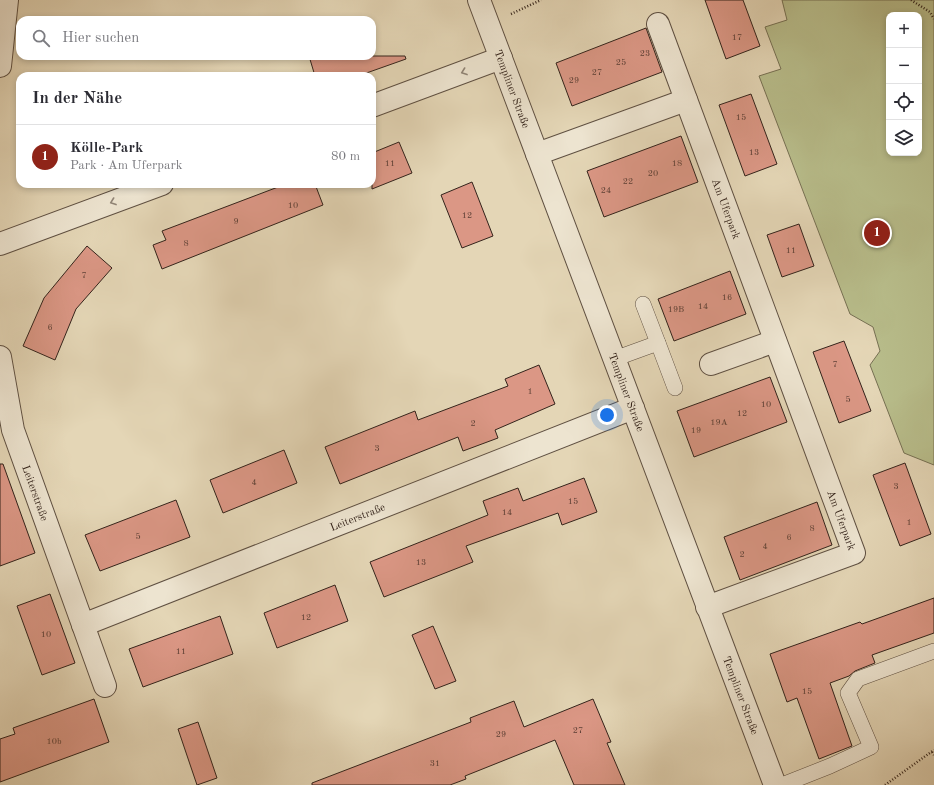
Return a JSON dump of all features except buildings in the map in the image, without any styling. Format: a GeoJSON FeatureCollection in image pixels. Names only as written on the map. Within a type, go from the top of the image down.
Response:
{"type":"FeatureCollection","features":[{"type":"Feature","properties":{"kind":"street"},"geometry":{"type":"LineString","coordinates":[[0,66],[7,0]]}},
{"type":"Feature","properties":{"kind":"street","name":"Templiner Straße"},"geometry":{"type":"LineString","coordinates":[[479,0],[775,785]]}},
{"type":"Feature","properties":{"kind":"street","name":"Am Uferpark"},"geometry":{"type":"LineString","coordinates":[[658,24],[854,553],[707,607]]}},
{"type":"Feature","properties":{"kind":"street"},"geometry":{"type":"LineString","coordinates":[[376,105],[501,58]]}},
{"type":"Feature","properties":{"kind":"street"},"geometry":{"type":"LineString","coordinates":[[537,154],[686,100]]}},
{"type":"Feature","properties":{"kind":"street"},"geometry":{"type":"LineString","coordinates":[[0,244],[151,188]]}},
{"type":"Feature","properties":{"kind":"street"},"geometry":{"type":"LineString","coordinates":[[711,364],[775,341]]}},
{"type":"Feature","properties":{"kind":"street","name":"Leiterstraße"},"geometry":{"type":"LineString","coordinates":[[0,357],[13,430],[105,686]]}},
{"type":"Feature","properties":{"kind":"street","name":"Leiterstraße"},"geometry":{"type":"LineString","coordinates":[[83,625],[633,408]]}},
{"type":"Feature","properties":{"kind":"lane"},"geometry":{"type":"LineString","coordinates":[[643,304],[675,388]]}},
{"type":"Feature","properties":{"kind":"lane"},"geometry":{"type":"LineString","coordinates":[[614,359],[658,343]]}},
{"type":"Feature","properties":{"kind":"lane"},"geometry":{"type":"LineString","coordinates":[[782,785],[830,766],[871,747],[848,693],[858,679],[934,651]]}},
{"type":"Feature","properties":{"kind":"path"},"geometry":{"type":"LineString","coordinates":[[526,7],[541,0]]}},
{"type":"Feature","properties":{"kind":"path"},"geometry":{"type":"LineString","coordinates":[[910,0],[930,12],[934,19]]}},
{"type":"Feature","properties":{"kind":"path"},"geometry":{"type":"LineString","coordinates":[[885,785],[933,751],[934,755]]}},
{"type":"Feature","properties":{"kind":"green space"},"geometry":{"type":"Polygon","coordinates":[[[782,0],[934,0],[934,465],[904,453],[870,365],[880,351],[873,327],[850,314],[759,76],[781,69],[765,27],[787,20],[782,0]]]}},
{"type":"Feature","properties":{"kind":"place","name":"Kölle-Park"},"geometry":{"type":"Point","coordinates":[877,233]}}]}
